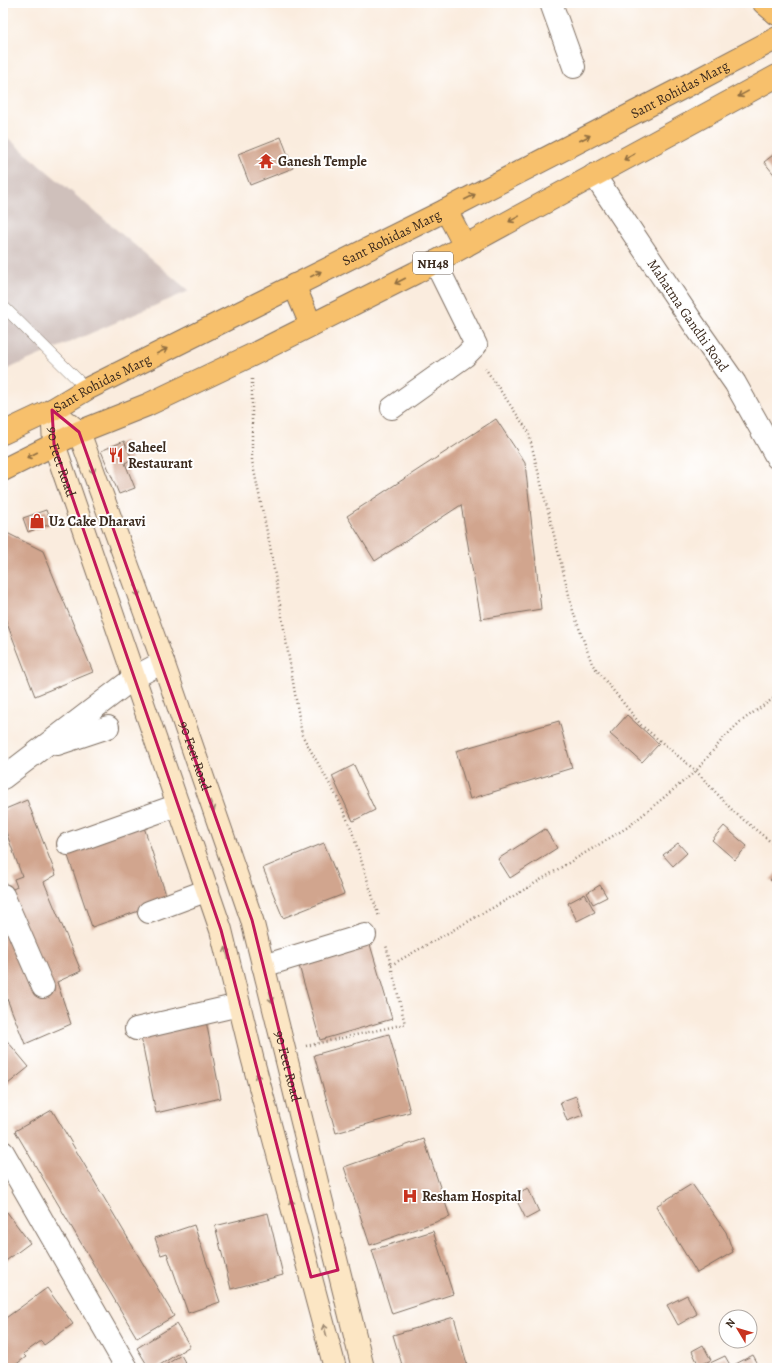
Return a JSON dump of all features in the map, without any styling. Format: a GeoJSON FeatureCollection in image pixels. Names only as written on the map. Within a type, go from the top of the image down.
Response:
{"type":"FeatureCollection","features":[{"type":"Feature","properties":{"kind":"main road"},"geometry":{"type":"LineString","coordinates":[[764,3],[777,14]]}},
{"type":"Feature","properties":{"kind":"main road","name":"Sant Rohidas Marg"},"geometry":{"type":"LineString","coordinates":[[3,433],[52,410],[87,389],[446,210],[777,38]]}},
{"type":"Feature","properties":{"kind":"main road","name":"NH48"},"geometry":{"type":"LineString","coordinates":[[79,432],[147,405],[312,325],[465,246],[777,76]]}},
{"type":"Feature","properties":{"kind":"main road"},"geometry":{"type":"LineString","coordinates":[[446,210],[465,246]]}},
{"type":"Feature","properties":{"kind":"main road"},"geometry":{"type":"LineString","coordinates":[[294,286],[312,325]]}},
{"type":"Feature","properties":{"kind":"main road","name":"90 Feet Road"},"geometry":{"type":"LineString","coordinates":[[52,410],[79,432],[163,662],[252,920],[363,1368]]}},
{"type":"Feature","properties":{"kind":"main road","name":"90 Feet Road"},"geometry":{"type":"LineString","coordinates":[[52,410],[54,444],[221,930],[252,1058],[335,1368]]}},
{"type":"Feature","properties":{"kind":"main road"},"geometry":{"type":"LineString","coordinates":[[3,470],[79,432]]}},
{"type":"Feature","properties":{"kind":"main road"},"geometry":{"type":"LineString","coordinates":[[221,930],[252,920]]}},
{"type":"Feature","properties":{"kind":"main road"},"geometry":{"type":"LineString","coordinates":[[252,1058],[284,1051]]}},
{"type":"Feature","properties":{"kind":"main road"},"geometry":{"type":"LineString","coordinates":[[311,1278],[338,1270]]}},
{"type":"Feature","properties":{"kind":"street"},"geometry":{"type":"LineString","coordinates":[[552,3],[574,67]]}},
{"type":"Feature","properties":{"kind":"street","name":"Mahatma Gandhi Road"},"geometry":{"type":"LineString","coordinates":[[594,175],[735,383],[777,458]]}},
{"type":"Feature","properties":{"kind":"street"},"geometry":{"type":"LineString","coordinates":[[392,408],[472,350],[476,345],[435,262]]}},
{"type":"Feature","properties":{"kind":"street"},"geometry":{"type":"LineString","coordinates":[[3,778],[67,736],[135,677],[163,662]]}},
{"type":"Feature","properties":{"kind":"street"},"geometry":{"type":"LineString","coordinates":[[67,736],[108,727]]}},
{"type":"Feature","properties":{"kind":"street"},"geometry":{"type":"LineString","coordinates":[[68,839],[177,801]]}},
{"type":"Feature","properties":{"kind":"street"},"geometry":{"type":"LineString","coordinates":[[149,912],[208,890]]}},
{"type":"Feature","properties":{"kind":"street"},"geometry":{"type":"LineString","coordinates":[[3,895],[43,987]]}},
{"type":"Feature","properties":{"kind":"street"},"geometry":{"type":"LineString","coordinates":[[263,966],[373,929]]}},
{"type":"Feature","properties":{"kind":"street"},"geometry":{"type":"LineString","coordinates":[[136,1028],[239,1004]]}},
{"type":"Feature","properties":{"kind":"street"},"geometry":{"type":"LineString","coordinates":[[3,1152],[127,1368]]}},
{"type":"Feature","properties":{"kind":"lane"},"geometry":{"type":"LineString","coordinates":[[3,306],[87,389]]}},
{"type":"Feature","properties":{"kind":"path"},"geometry":{"type":"LineString","coordinates":[[472,350],[528,431],[573,611],[592,664],[642,725],[696,770],[734,812],[777,847]]}},
{"type":"Feature","properties":{"kind":"path"},"geometry":{"type":"LineString","coordinates":[[252,355],[252,461],[270,546],[302,735],[338,799],[351,828],[373,929]]}},
{"type":"Feature","properties":{"kind":"path"},"geometry":{"type":"LineString","coordinates":[[391,965],[517,894],[628,827],[696,770],[740,722],[777,696]]}},
{"type":"Feature","properties":{"kind":"path"},"geometry":{"type":"LineString","coordinates":[[284,1051],[405,1024],[386,944]]}},
{"type":"Feature","properties":{"kind":"highlighted area"},"geometry":{"type":"Polygon","coordinates":[[[52,410],[79,432],[252,920],[338,1270],[311,1277],[221,930],[54,444],[52,410]]]}},
{"type":"Feature","properties":{"kind":"shaded area"},"geometry":{"type":"Polygon","coordinates":[[[3,134],[189,291],[3,371],[3,134]]]}},
{"type":"Feature","properties":{"kind":"building","name":"Ganesh Temple"},"geometry":{"type":"Polygon","coordinates":[[[281,137],[293,168],[250,185],[238,154],[281,137]]]}},
{"type":"Feature","properties":{"kind":"building"},"geometry":{"type":"Polygon","coordinates":[[[777,152],[777,178],[764,162],[777,152]]]}},
{"type":"Feature","properties":{"kind":"building"},"geometry":{"type":"Polygon","coordinates":[[[496,419],[525,463],[541,609],[481,619],[461,505],[375,561],[347,516],[496,419]]]}},
{"type":"Feature","properties":{"kind":"building"},"geometry":{"type":"Polygon","coordinates":[[[124,441],[132,459],[125,463],[135,488],[119,494],[101,451],[124,441]]]}},
{"type":"Feature","properties":{"kind":"building","name":"U2 Cake Dharavi"},"geometry":{"type":"Polygon","coordinates":[[[46,510],[51,524],[28,532],[23,518],[46,510]]]}},
{"type":"Feature","properties":{"kind":"building"},"geometry":{"type":"Polygon","coordinates":[[[3,531],[43,551],[93,672],[35,696],[3,613],[3,531]]]}},
{"type":"Feature","properties":{"kind":"building"},"geometry":{"type":"Polygon","coordinates":[[[627,715],[659,744],[642,762],[610,734],[627,715]]]}},
{"type":"Feature","properties":{"kind":"building"},"geometry":{"type":"Polygon","coordinates":[[[559,721],[572,768],[470,799],[456,751],[559,721]]]}},
{"type":"Feature","properties":{"kind":"building"},"geometry":{"type":"Polygon","coordinates":[[[354,765],[375,810],[353,821],[332,776],[354,765]]]}},
{"type":"Feature","properties":{"kind":"building"},"geometry":{"type":"Polygon","coordinates":[[[27,800],[56,875],[44,882],[81,971],[57,982],[71,1024],[25,1044],[3,989],[3,910],[11,890],[17,887],[14,879],[22,876],[6,832],[3,833],[3,810],[27,800]]]}},
{"type":"Feature","properties":{"kind":"building"},"geometry":{"type":"Polygon","coordinates":[[[142,821],[168,901],[92,927],[65,847],[142,821]]]}},
{"type":"Feature","properties":{"kind":"building"},"geometry":{"type":"Polygon","coordinates":[[[724,826],[747,846],[735,860],[712,840],[724,826]]]}},
{"type":"Feature","properties":{"kind":"building"},"geometry":{"type":"Polygon","coordinates":[[[545,829],[557,848],[510,878],[498,859],[545,829]]]}},
{"type":"Feature","properties":{"kind":"building"},"geometry":{"type":"Polygon","coordinates":[[[324,843],[344,894],[283,918],[263,868],[324,843]]]}},
{"type":"Feature","properties":{"kind":"building"},"geometry":{"type":"Polygon","coordinates":[[[678,843],[687,853],[673,866],[663,855],[678,843]]]}},
{"type":"Feature","properties":{"kind":"building"},"geometry":{"type":"Polygon","coordinates":[[[777,872],[777,885],[770,880],[777,872]]]}},
{"type":"Feature","properties":{"kind":"building"},"geometry":{"type":"Polygon","coordinates":[[[600,885],[607,897],[593,904],[587,893],[600,885]]]}},
{"type":"Feature","properties":{"kind":"building"},"geometry":{"type":"Polygon","coordinates":[[[585,894],[595,912],[577,921],[568,903],[585,894]]]}},
{"type":"Feature","properties":{"kind":"building"},"geometry":{"type":"Polygon","coordinates":[[[369,941],[392,1019],[320,1040],[298,962],[369,941]]]}},
{"type":"Feature","properties":{"kind":"building"},"geometry":{"type":"Polygon","coordinates":[[[206,1021],[221,1098],[156,1113],[141,1037],[206,1021]]]}},
{"type":"Feature","properties":{"kind":"building"},"geometry":{"type":"Polygon","coordinates":[[[389,1034],[410,1112],[336,1133],[314,1055],[389,1034]]]}},
{"type":"Feature","properties":{"kind":"building"},"geometry":{"type":"Polygon","coordinates":[[[3,1036],[29,1067],[3,1088],[3,1036]]]}},
{"type":"Feature","properties":{"kind":"building"},"geometry":{"type":"Polygon","coordinates":[[[576,1096],[583,1115],[567,1121],[560,1102],[576,1096]]]}},
{"type":"Feature","properties":{"kind":"building"},"geometry":{"type":"Polygon","coordinates":[[[52,1110],[174,1316],[137,1338],[15,1131],[52,1110]]]}},
{"type":"Feature","properties":{"kind":"building"},"geometry":{"type":"Polygon","coordinates":[[[424,1139],[450,1217],[370,1245],[344,1167],[424,1139]]]}},
{"type":"Feature","properties":{"kind":"building"},"geometry":{"type":"Polygon","coordinates":[[[692,1184],[726,1232],[733,1252],[697,1273],[656,1206],[692,1184]]]}},
{"type":"Feature","properties":{"kind":"building"},"geometry":{"type":"Polygon","coordinates":[[[528,1188],[539,1212],[526,1219],[514,1195],[528,1188]]]}},
{"type":"Feature","properties":{"kind":"building"},"geometry":{"type":"Polygon","coordinates":[[[7,1212],[30,1243],[3,1263],[3,1214],[7,1212]]]}},
{"type":"Feature","properties":{"kind":"building"},"geometry":{"type":"Polygon","coordinates":[[[268,1213],[283,1275],[231,1289],[215,1226],[268,1213]]]}},
{"type":"Feature","properties":{"kind":"building"},"geometry":{"type":"Polygon","coordinates":[[[194,1225],[220,1302],[188,1313],[167,1253],[161,1255],[155,1238],[194,1225]]]}},
{"type":"Feature","properties":{"kind":"building"},"geometry":{"type":"Polygon","coordinates":[[[433,1231],[453,1294],[392,1314],[372,1250],[433,1231]]]}},
{"type":"Feature","properties":{"kind":"building"},"geometry":{"type":"Polygon","coordinates":[[[47,1288],[73,1324],[44,1345],[41,1341],[23,1354],[26,1357],[11,1368],[3,1368],[3,1320],[47,1288]]]}},
{"type":"Feature","properties":{"kind":"building"},"geometry":{"type":"Polygon","coordinates":[[[687,1295],[697,1314],[678,1325],[667,1305],[687,1295]]]}},
{"type":"Feature","properties":{"kind":"building"},"geometry":{"type":"Polygon","coordinates":[[[454,1317],[468,1368],[403,1368],[393,1335],[454,1317]]]}},
{"type":"Feature","properties":{"kind":"building"},"geometry":{"type":"Polygon","coordinates":[[[176,1324],[190,1346],[155,1368],[149,1368],[137,1348],[176,1324]]]}},
{"type":"Feature","properties":{"kind":"building"},"geometry":{"type":"Polygon","coordinates":[[[703,1345],[711,1360],[699,1366],[692,1351],[703,1345]]]}},
{"type":"Feature","properties":{"kind":"building"},"geometry":{"type":"Polygon","coordinates":[[[181,1355],[188,1368],[161,1368],[181,1355]]]}},
{"type":"Feature","properties":{"kind":"building"},"geometry":{"type":"Polygon","coordinates":[[[753,1355],[758,1364],[753,1366],[754,1368],[728,1368],[753,1355]]]}},
{"type":"Feature","properties":{"kind":"building"},"geometry":{"type":"Polygon","coordinates":[[[725,1356],[730,1365],[725,1368],[710,1368],[708,1364],[725,1356]]]}},
{"type":"Feature","properties":{"kind":"place","name":"Ganesh Temple"},"geometry":{"type":"Point","coordinates":[266,161]}},
{"type":"Feature","properties":{"kind":"place","name":"Saheel Restaurant"},"geometry":{"type":"Point","coordinates":[116,455]}},
{"type":"Feature","properties":{"kind":"place","name":"U2 Cake Dharavi"},"geometry":{"type":"Point","coordinates":[37,521]}},
{"type":"Feature","properties":{"kind":"place","name":"Resham Hospital"},"geometry":{"type":"Point","coordinates":[410,1196]}}]}
